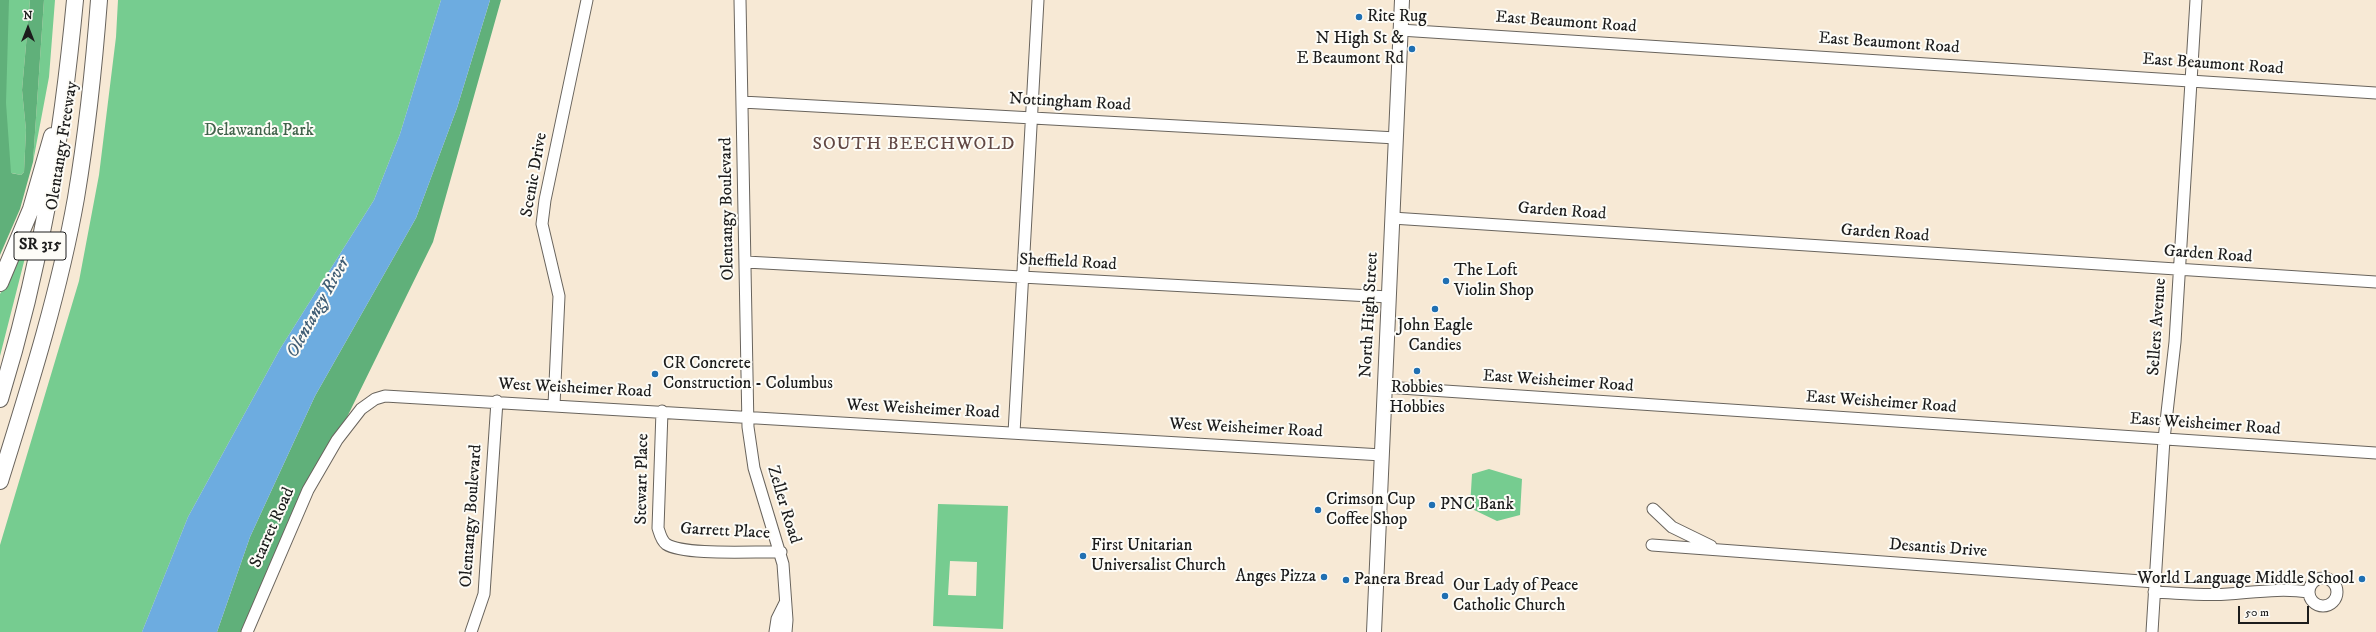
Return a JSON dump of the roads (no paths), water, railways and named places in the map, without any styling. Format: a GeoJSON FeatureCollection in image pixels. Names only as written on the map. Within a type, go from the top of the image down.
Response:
{"type":"FeatureCollection","features":[{"type":"Feature","properties":{"kind":"highway","name":"Olentangy Freeway"},"geometry":{"type":"LineString","coordinates":[[0,399],[36,267],[51,194],[66,91],[75,0]]}},
{"type":"Feature","properties":{"kind":"highway","name":"Olentangy Freeway"},"geometry":{"type":"LineString","coordinates":[[0,481],[35,369],[57,285],[75,199],[91,93],[100,0]]}},
{"type":"Feature","properties":{"kind":"highway"},"geometry":{"type":"LineString","coordinates":[[0,284],[31,209],[47,149],[66,91]]}},
{"type":"Feature","properties":{"kind":"main road","name":"North High Street"},"geometry":{"type":"LineString","coordinates":[[1374,632],[1402,0]]}},
{"type":"Feature","properties":{"kind":"street","name":"Scenic Drive"},"geometry":{"type":"LineString","coordinates":[[554,405],[559,296],[542,224],[545,200],[587,0]]}},
{"type":"Feature","properties":{"kind":"street","name":"Olentangy Boulevard"},"geometry":{"type":"LineString","coordinates":[[740,0],[748,417]]}},
{"type":"Feature","properties":{"kind":"street"},"geometry":{"type":"LineString","coordinates":[[1014,433],[1038,0]]}},
{"type":"Feature","properties":{"kind":"street","name":"Sellers Avenue"},"geometry":{"type":"LineString","coordinates":[[2152,632],[2164,439],[2175,342],[2196,0]]}},
{"type":"Feature","properties":{"kind":"street","name":"East Beaumont Road"},"geometry":{"type":"LineString","coordinates":[[1400,30],[2376,92]]}},
{"type":"Feature","properties":{"kind":"street","name":"Nottingham Road"},"geometry":{"type":"LineString","coordinates":[[742,102],[1396,138]]}},
{"type":"Feature","properties":{"kind":"street","name":"Garden Road"},"geometry":{"type":"LineString","coordinates":[[1392,218],[2376,282]]}},
{"type":"Feature","properties":{"kind":"street","name":"Sheffield Road"},"geometry":{"type":"LineString","coordinates":[[746,262],[1388,297]]}},
{"type":"Feature","properties":{"kind":"street","name":"East Weisheimer Road"},"geometry":{"type":"LineString","coordinates":[[1384,387],[2376,453]]}},
{"type":"Feature","properties":{"kind":"street","name":"West Weisheimer Road"},"geometry":{"type":"LineString","coordinates":[[337,440],[361,409],[375,399],[385,396],[662,411],[1382,455]]}},
{"type":"Feature","properties":{"kind":"street","name":"Olentangy Boulevard"},"geometry":{"type":"LineString","coordinates":[[470,632],[484,594],[497,402]]}},
{"type":"Feature","properties":{"kind":"street","name":"Stewart Place"},"geometry":{"type":"LineString","coordinates":[[662,411],[658,528],[662,540],[667,544]]}},
{"type":"Feature","properties":{"kind":"street","name":"Zeller Road"},"geometry":{"type":"LineString","coordinates":[[748,417],[750,448],[754,468],[781,552],[785,578],[787,620],[786,632]]}},
{"type":"Feature","properties":{"kind":"street","name":"Starret Road"},"geometry":{"type":"LineString","coordinates":[[247,632],[308,490],[337,440]]}},
{"type":"Feature","properties":{"kind":"street","name":"Desantis Drive"},"geometry":{"type":"LineString","coordinates":[[1653,509],[1672,527],[1719,550]]}},
{"type":"Feature","properties":{"kind":"street","name":"Garrett Place"},"geometry":{"type":"LineString","coordinates":[[667,544],[690,550],[781,552]]}},
{"type":"Feature","properties":{"kind":"street","name":"Desantis Drive"},"geometry":{"type":"LineString","coordinates":[[1652,545],[2154,587],[2201,594],[2229,594],[2254,590],[2295,590],[2309,592]]}},
{"type":"Feature","properties":{"kind":"street","name":"Zeller Road"},"geometry":{"type":"LineString","coordinates":[[774,632],[777,619],[785,603]]}},
{"type":"Feature","properties":{"kind":"water","name":"Olentangy River"},"geometry":{"type":"Polygon","coordinates":[[[441,0],[490,0],[457,108],[416,218],[315,396],[250,537],[217,632],[142,632],[188,517],[280,349],[374,200],[400,134],[441,0]]]}},
{"type":"Feature","properties":{"kind":"place","name":"Rite Rug"},"geometry":{"type":"Point","coordinates":[1359,17]}},
{"type":"Feature","properties":{"kind":"place","name":"N High St & E Beaumont Rd"},"geometry":{"type":"Point","coordinates":[1412,49]}},
{"type":"Feature","properties":{"kind":"place","name":"The Loft Violin Shop"},"geometry":{"type":"Point","coordinates":[1446,281]}},
{"type":"Feature","properties":{"kind":"place","name":"John Eagle Candies"},"geometry":{"type":"Point","coordinates":[1435,309]}},
{"type":"Feature","properties":{"kind":"place","name":"Robbies Hobbies"},"geometry":{"type":"Point","coordinates":[1417,371]}},
{"type":"Feature","properties":{"kind":"place","name":"CR Concrete Construction - Columbus"},"geometry":{"type":"Point","coordinates":[655,374]}},
{"type":"Feature","properties":{"kind":"place","name":"PNC Bank"},"geometry":{"type":"Point","coordinates":[1432,505]}},
{"type":"Feature","properties":{"kind":"place","name":"Crimson Cup Coffee Shop"},"geometry":{"type":"Point","coordinates":[1318,510]}},
{"type":"Feature","properties":{"kind":"place","name":"First Unitarian Universalist Church"},"geometry":{"type":"Point","coordinates":[1083,556]}},
{"type":"Feature","properties":{"kind":"place","name":"Anges Pizza"},"geometry":{"type":"Point","coordinates":[1324,577]}},
{"type":"Feature","properties":{"kind":"place","name":"World Language Middle School"},"geometry":{"type":"Point","coordinates":[2362,579]}},
{"type":"Feature","properties":{"kind":"place","name":"Panera Bread"},"geometry":{"type":"Point","coordinates":[1346,580]}},
{"type":"Feature","properties":{"kind":"place","name":"Our Lady of Peace Catholic Church"},"geometry":{"type":"Point","coordinates":[1445,596]}},
{"type":"Feature","properties":{"kind":"district","name":"SOUTH BEECHWOLD"},"geometry":{"type":"Point","coordinates":[914,145]}},
{"type":"Feature","properties":{"kind":"park label","name":"Delawanda Park"},"geometry":{"type":"Point","coordinates":[259,131]}}]}
